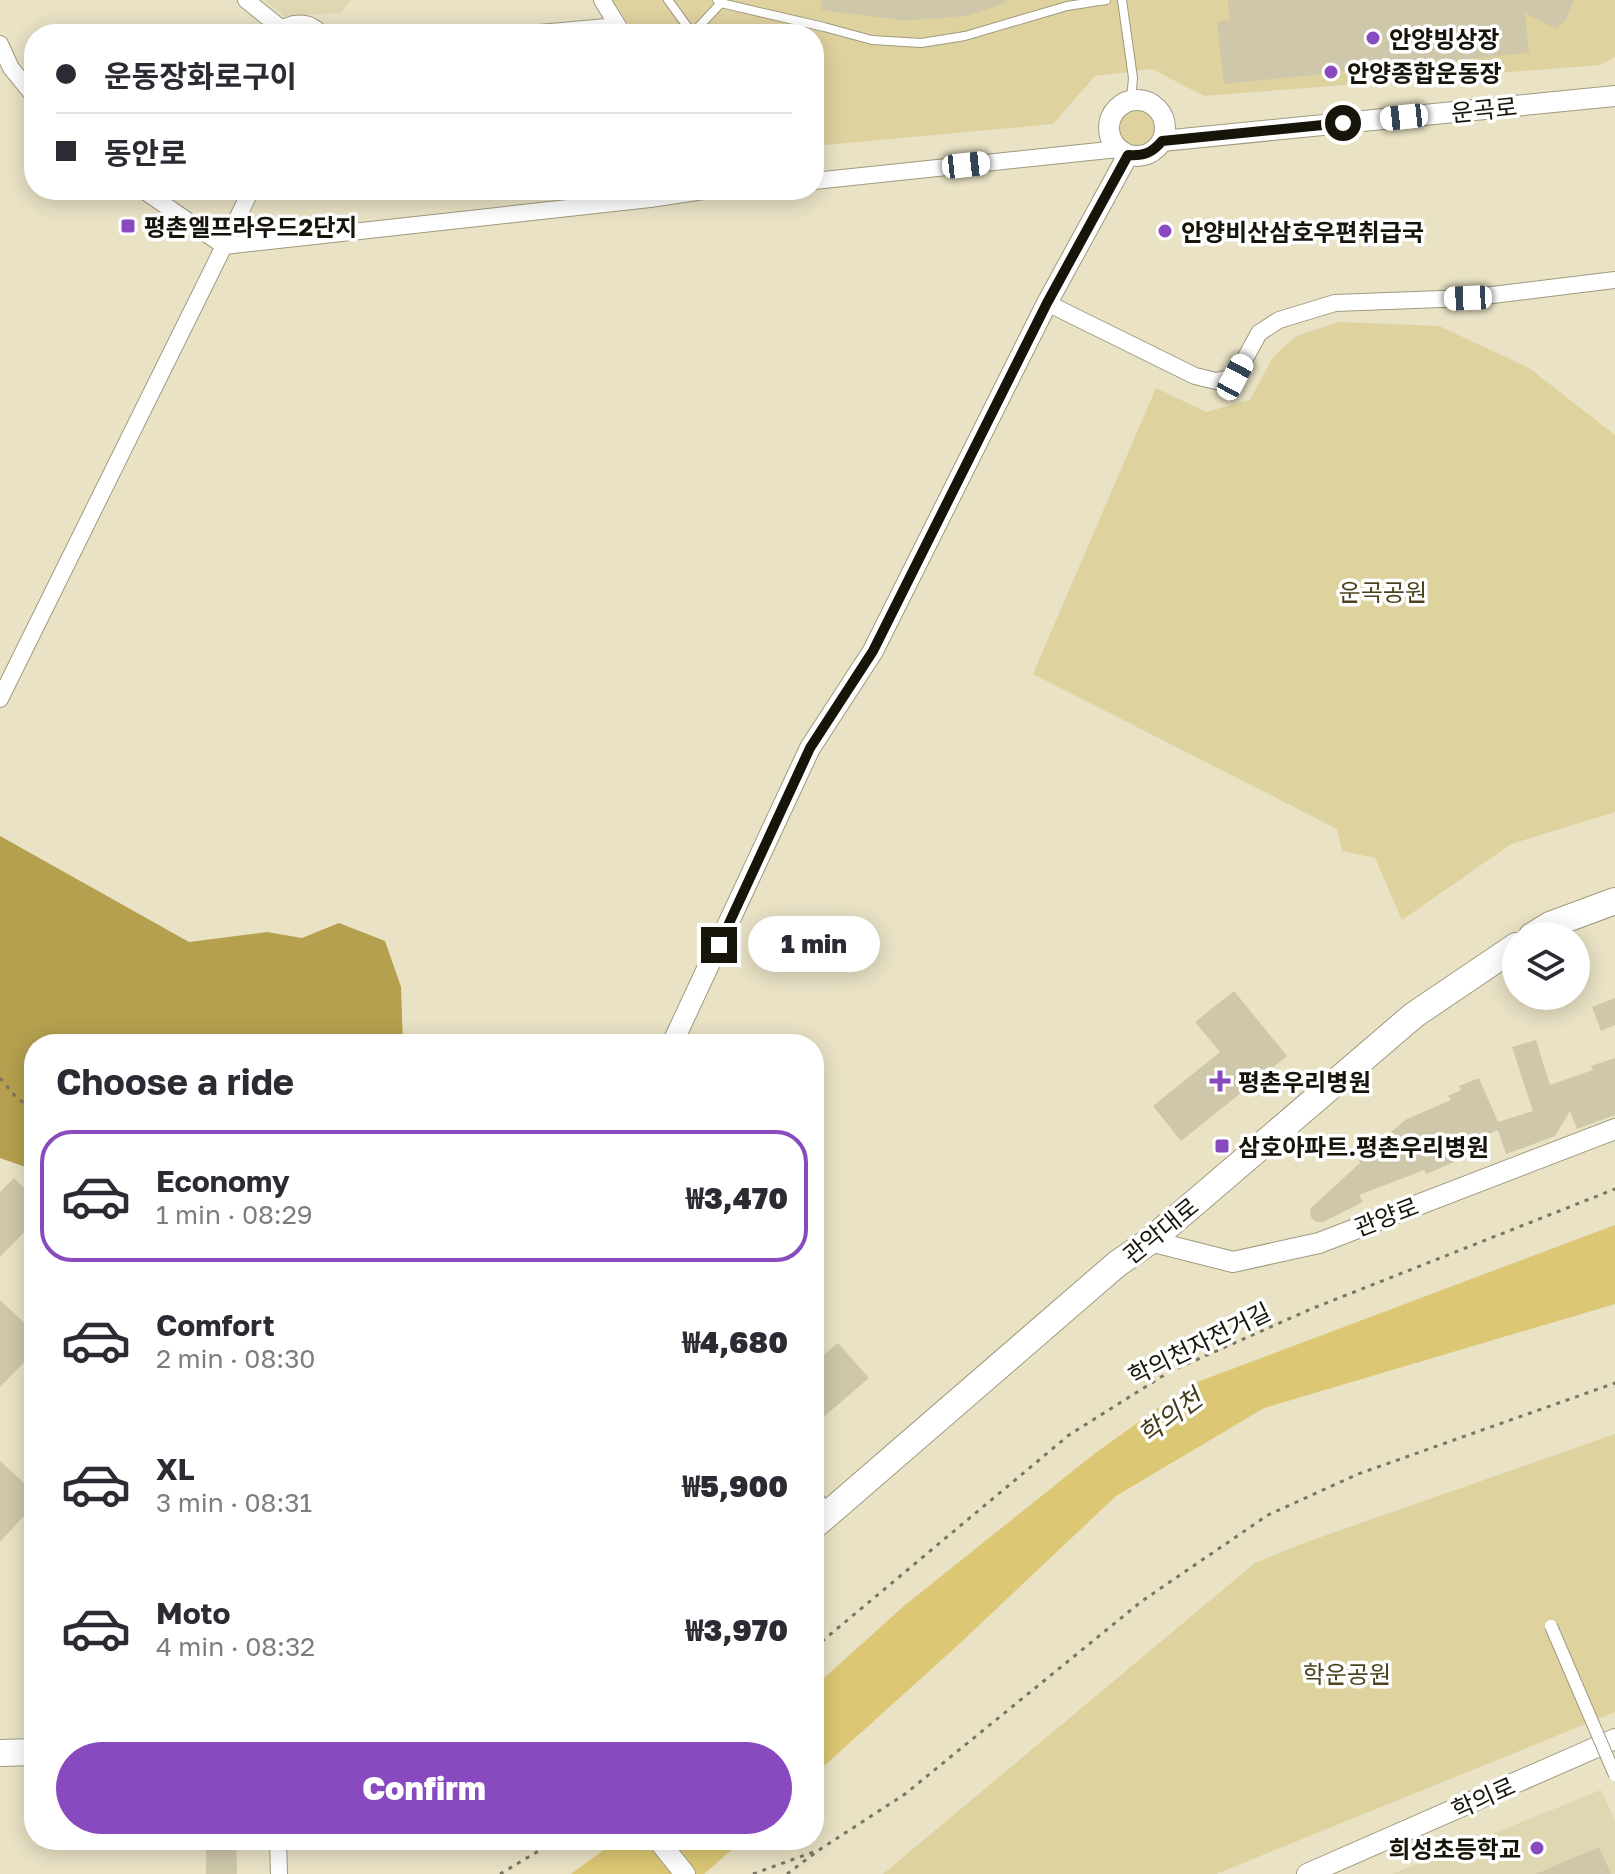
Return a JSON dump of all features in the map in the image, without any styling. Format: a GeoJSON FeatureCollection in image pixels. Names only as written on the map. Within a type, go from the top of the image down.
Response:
{"type":"FeatureCollection","features":[{"type":"Feature","properties":{"kind":"main road"},"geometry":{"type":"LineString","coordinates":[[1558,922],[1615,901]]}},
{"type":"Feature","properties":{"kind":"main road","name":"관악대로"},"geometry":{"type":"LineString","coordinates":[[824,1507],[1117,1264],[1150,1241],[1414,1015],[1502,955]]}},
{"type":"Feature","properties":{"kind":"main road"},"geometry":{"type":"LineString","coordinates":[[0,1753],[24,1752]]}},
{"type":"Feature","properties":{"kind":"street"},"geometry":{"type":"LineString","coordinates":[[246,0],[272,24]]}},
{"type":"Feature","properties":{"kind":"street"},"geometry":{"type":"LineString","coordinates":[[602,0],[615,24]]}},
{"type":"Feature","properties":{"kind":"street"},"geometry":{"type":"LineString","coordinates":[[0,44],[11,68],[24,84]]}},
{"type":"Feature","properties":{"kind":"street","name":"운곡로"},"geometry":{"type":"LineString","coordinates":[[1162,141],[1615,96]]}},
{"type":"Feature","properties":{"kind":"street"},"geometry":{"type":"LineString","coordinates":[[824,180],[1123,152],[1141,156],[1154,151],[1162,141],[1166,128],[1156,105],[1131,99],[1119,105],[1111,115],[1108,127],[1111,140],[1123,152]]}},
{"type":"Feature","properties":{"kind":"street"},"geometry":{"type":"LineString","coordinates":[[677,1034],[810,748],[873,651],[1123,152]]}},
{"type":"Feature","properties":{"kind":"street"},"geometry":{"type":"LineString","coordinates":[[157,200],[224,246],[600,200]]}},
{"type":"Feature","properties":{"kind":"street"},"geometry":{"type":"LineString","coordinates":[[0,699],[246,200]]}},
{"type":"Feature","properties":{"kind":"street"},"geometry":{"type":"LineString","coordinates":[[1047,303],[1195,376],[1216,381],[1235,377],[1259,333],[1279,320],[1335,303],[1468,298],[1615,280]]}},
{"type":"Feature","properties":{"kind":"street","name":"관양로"},"geometry":{"type":"LineString","coordinates":[[1150,1241],[1233,1262],[1319,1243],[1615,1129]]}},
{"type":"Feature","properties":{"kind":"street"},"geometry":{"type":"LineString","coordinates":[[1551,1626],[1615,1775]]}},
{"type":"Feature","properties":{"kind":"street","name":"학의로"},"geometry":{"type":"LineString","coordinates":[[1307,1874],[1615,1739]]}},
{"type":"Feature","properties":{"kind":"street"},"geometry":{"type":"LineString","coordinates":[[278,1850],[279,1874]]}},
{"type":"Feature","properties":{"kind":"street"},"geometry":{"type":"LineString","coordinates":[[666,1850],[685,1874]]}},
{"type":"Feature","properties":{"kind":"lane"},"geometry":{"type":"LineString","coordinates":[[668,0],[685,24]]}},
{"type":"Feature","properties":{"kind":"lane"},"geometry":{"type":"LineString","coordinates":[[824,27],[872,40],[921,43],[965,36],[1067,6],[1106,0]]}},
{"type":"Feature","properties":{"kind":"lane"},"geometry":{"type":"LineString","coordinates":[[1122,0],[1133,78],[1131,99]]}},
{"type":"Feature","properties":{"kind":"lane"},"geometry":{"type":"LineString","coordinates":[[700,24],[719,2],[811,24]]}},
{"type":"Feature","properties":{"kind":"path"},"geometry":{"type":"LineString","coordinates":[[0,1078],[24,1103]]}},
{"type":"Feature","properties":{"kind":"path","name":"학의천자전거길"},"geometry":{"type":"LineString","coordinates":[[824,1640],[1069,1435],[1169,1372],[1311,1309],[1615,1189]]}},
{"type":"Feature","properties":{"kind":"path"},"geometry":{"type":"LineString","coordinates":[[824,1847],[905,1794],[1142,1601],[1268,1515],[1358,1474],[1615,1383]]}},
{"type":"Feature","properties":{"kind":"path"},"geometry":{"type":"LineString","coordinates":[[500,1874],[540,1850]]}},
{"type":"Feature","properties":{"kind":"path"},"geometry":{"type":"LineString","coordinates":[[753,1874],[819,1850]]}},
{"type":"Feature","properties":{"kind":"path"},"geometry":{"type":"LineString","coordinates":[[787,1874],[819,1850]]}},
{"type":"Feature","properties":{"kind":"shaded area"},"geometry":{"type":"Polygon","coordinates":[[[264,0],[351,0],[341,13],[284,16],[264,0]]]}},
{"type":"Feature","properties":{"kind":"shaded area"},"geometry":{"type":"Polygon","coordinates":[[[0,836],[189,942],[267,932],[302,938],[339,923],[385,941],[401,987],[403,1034],[24,1034],[24,1166],[0,1158],[0,836]]]}},
{"type":"Feature","properties":{"kind":"shaded area","name":"희성초등학교"},"geometry":{"type":"Polygon","coordinates":[[[1601,1790],[1615,1821],[1615,1874],[1392,1874],[1601,1790]]]}},
{"type":"Feature","properties":{"kind":"green space","name":"안양종합운동장"},"geometry":{"type":"Polygon","coordinates":[[[612,0],[1615,0],[1615,57],[1600,65],[1204,96],[1152,69],[1095,76],[1053,124],[824,145],[824,24],[629,24],[612,0]]]}},
{"type":"Feature","properties":{"kind":"green space"},"geometry":{"type":"Polygon","coordinates":[[[1137,111],[1149,116],[1154,128],[1149,140],[1137,145],[1125,140],[1120,128],[1125,116],[1137,111]]]}},
{"type":"Feature","properties":{"kind":"green space","name":"운곡공원"},"geometry":{"type":"Polygon","coordinates":[[[1339,322],[1439,326],[1529,368],[1615,435],[1615,812],[1511,844],[1402,920],[1375,858],[1342,851],[1337,829],[1033,674],[1156,388],[1206,412],[1250,400],[1273,357],[1296,336],[1339,322]]]}},
{"type":"Feature","properties":{"kind":"green space","name":"학운공원"},"geometry":{"type":"Polygon","coordinates":[[[1615,1434],[1615,1712],[1216,1874],[883,1874],[1255,1563],[1615,1434]]]}},
{"type":"Feature","properties":{"kind":"water","name":"학의천"},"geometry":{"type":"Polygon","coordinates":[[[1615,1225],[1615,1304],[1264,1408],[1116,1496],[824,1766],[824,1678],[904,1606],[1094,1454],[1192,1384],[1615,1225]]]}},
{"type":"Feature","properties":{"kind":"water"},"geometry":{"type":"Polygon","coordinates":[[[603,1850],[732,1850],[704,1874],[571,1874],[603,1850]]]}},
{"type":"Feature","properties":{"kind":"building"},"geometry":{"type":"Polygon","coordinates":[[[822,0],[1005,0],[1005,3],[969,15],[901,20],[821,10],[822,0]]]}},
{"type":"Feature","properties":{"kind":"building","name":"안양빙상장"},"geometry":{"type":"Polygon","coordinates":[[[1228,0],[1574,0],[1566,20],[1556,29],[1525,13],[1529,53],[1224,84],[1217,22],[1230,20],[1228,0]]]}},
{"type":"Feature","properties":{"kind":"building","name":"평촌우리병원"},"geometry":{"type":"Polygon","coordinates":[[[1234,991],[1287,1056],[1181,1141],[1153,1106],[1220,1052],[1195,1022],[1234,991]]]}},
{"type":"Feature","properties":{"kind":"building"},"geometry":{"type":"Polygon","coordinates":[[[1615,998],[1615,1025],[1601,1031],[1592,1007],[1615,998]]]}},
{"type":"Feature","properties":{"kind":"building"},"geometry":{"type":"Polygon","coordinates":[[[1536,1040],[1550,1085],[1593,1070],[1591,1066],[1615,1058],[1615,1115],[1577,1129],[1570,1111],[1555,1136],[1506,1154],[1498,1130],[1459,1147],[1464,1158],[1426,1174],[1424,1170],[1359,1195],[1363,1202],[1323,1222],[1312,1219],[1311,1208],[1360,1163],[1359,1160],[1405,1120],[1451,1100],[1448,1096],[1461,1090],[1459,1086],[1479,1078],[1498,1122],[1533,1111],[1512,1047],[1536,1040]]]}},
{"type":"Feature","properties":{"kind":"building"},"geometry":{"type":"Polygon","coordinates":[[[14,1178],[24,1188],[24,1232],[0,1257],[0,1192],[14,1178]]]}},
{"type":"Feature","properties":{"kind":"building"},"geometry":{"type":"Polygon","coordinates":[[[0,1300],[24,1323],[24,1362],[0,1387],[0,1300]]]}},
{"type":"Feature","properties":{"kind":"building"},"geometry":{"type":"Polygon","coordinates":[[[838,1343],[869,1378],[824,1416],[824,1355],[838,1343]]]}},
{"type":"Feature","properties":{"kind":"building"},"geometry":{"type":"Polygon","coordinates":[[[0,1461],[24,1483],[24,1516],[0,1542],[0,1461]]]}},
{"type":"Feature","properties":{"kind":"building"},"geometry":{"type":"Polygon","coordinates":[[[1599,1847],[1611,1874],[1536,1874],[1599,1847]]]}},
{"type":"Feature","properties":{"kind":"building"},"geometry":{"type":"Polygon","coordinates":[[[206,1850],[236,1850],[237,1874],[206,1874],[206,1850]]]}},
{"type":"Feature","properties":{"kind":"place","name":"안양빙상장"},"geometry":{"type":"Point","coordinates":[1373,38]}},
{"type":"Feature","properties":{"kind":"place","name":"안양종합운동장"},"geometry":{"type":"Point","coordinates":[1331,72]}},
{"type":"Feature","properties":{"kind":"place","name":"평촌엘프라우드2단지"},"geometry":{"type":"Point","coordinates":[128,226]}},
{"type":"Feature","properties":{"kind":"place","name":"안양비산삼호우편취급국"},"geometry":{"type":"Point","coordinates":[1165,231]}},
{"type":"Feature","properties":{"kind":"place","name":"평촌우리병원"},"geometry":{"type":"Point","coordinates":[1220,1081]}},
{"type":"Feature","properties":{"kind":"place","name":"삼호아파트.평촌우리병원"},"geometry":{"type":"Point","coordinates":[1222,1146]}},
{"type":"Feature","properties":{"kind":"place","name":"희성초등학교"},"geometry":{"type":"Point","coordinates":[1537,1848]}},
{"type":"Feature","properties":{"kind":"route"},"geometry":{"type":"LineString","coordinates":[[719,945],[810,748],[873,651],[1047,303],[1128,155],[1141,156],[1154,151],[1162,141],[1343,123]]}}]}
